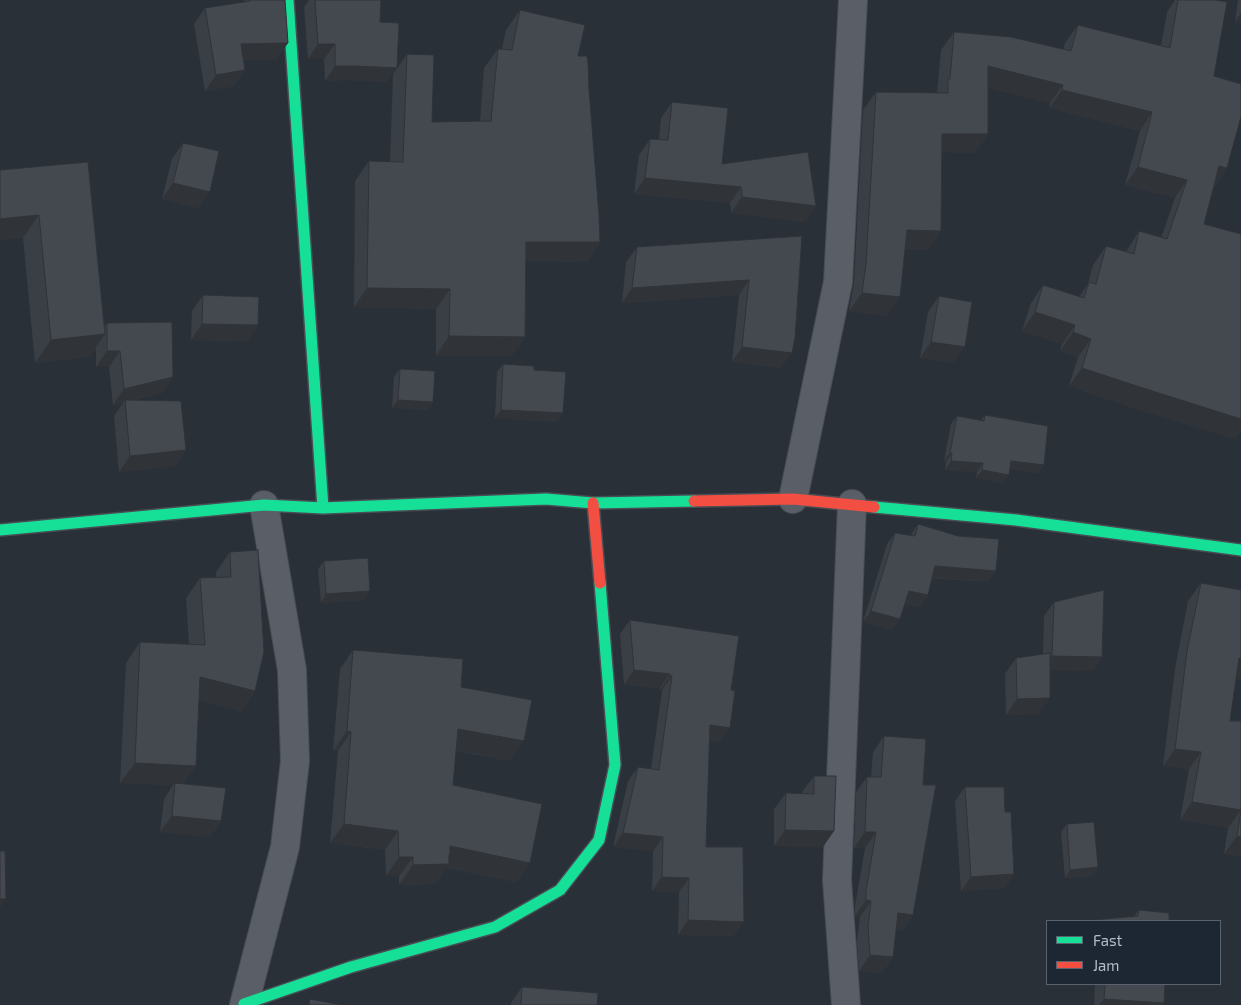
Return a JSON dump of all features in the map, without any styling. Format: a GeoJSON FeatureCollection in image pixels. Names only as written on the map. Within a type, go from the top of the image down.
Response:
{"type":"FeatureCollection","features":[{"type":"Feature","properties":{"kind":"street"},"geometry":{"type":"LineString","coordinates":[[288,0],[323,508]]}},
{"type":"Feature","properties":{"kind":"street"},"geometry":{"type":"LineString","coordinates":[[793,499],[838,282],[852,1]]}},
{"type":"Feature","properties":{"kind":"street"},"geometry":{"type":"LineString","coordinates":[[0,530],[264,505],[323,508],[546,499],[593,503],[793,499],[1016,520],[1241,550]]}},
{"type":"Feature","properties":{"kind":"street"},"geometry":{"type":"LineString","coordinates":[[244,1005],[351,967],[494,927],[560,890],[599,840],[615,765],[593,503]]}},
{"type":"Feature","properties":{"kind":"street"},"geometry":{"type":"LineString","coordinates":[[846,1005],[837,880],[852,504]]}},
{"type":"Feature","properties":{"kind":"street"},"geometry":{"type":"LineString","coordinates":[[244,1005],[285,847],[295,760],[292,670],[264,505]]}},
{"type":"Feature","properties":{"kind":"building"},"geometry":{"type":"Polygon","coordinates":[[[250,0],[285,0],[288,43],[241,44],[245,70],[216,75],[205,8],[250,0]]]}},
{"type":"Feature","properties":{"kind":"building"},"geometry":{"type":"Polygon","coordinates":[[[315,0],[381,0],[380,22],[399,23],[397,68],[335,66],[335,44],[318,44],[315,0]]]}},
{"type":"Feature","properties":{"kind":"building"},"geometry":{"type":"Polygon","coordinates":[[[1178,0],[1216,0],[1227,2],[1214,76],[1241,84],[1241,117],[1227,168],[1219,166],[1204,224],[1241,234],[1241,419],[1082,368],[1091,339],[1073,332],[1075,325],[1035,312],[1043,285],[1084,298],[1089,282],[1096,284],[1106,246],[1134,254],[1139,231],[1167,239],[1187,180],[1138,167],[1152,112],[1062,90],[1063,85],[988,66],[988,134],[942,134],[941,231],[907,230],[900,297],[862,293],[866,264],[876,92],[948,93],[954,32],[1011,37],[1071,51],[1078,25],[1170,48],[1178,0]]]}},
{"type":"Feature","properties":{"kind":"building"},"geometry":{"type":"Polygon","coordinates":[[[520,10],[585,25],[578,56],[587,56],[588,63],[600,242],[526,242],[525,337],[449,336],[450,289],[367,288],[369,161],[403,162],[407,54],[434,55],[432,122],[491,121],[498,49],[512,50],[520,10]]]}},
{"type":"Feature","properties":{"kind":"building"},"geometry":{"type":"Polygon","coordinates":[[[672,102],[728,108],[722,164],[808,152],[816,206],[742,197],[741,187],[645,178],[650,139],[668,140],[672,102]]]}},
{"type":"Feature","properties":{"kind":"building"},"geometry":{"type":"Polygon","coordinates":[[[183,143],[219,151],[210,192],[173,183],[183,143]]]}},
{"type":"Feature","properties":{"kind":"building"},"geometry":{"type":"Polygon","coordinates":[[[88,162],[105,334],[51,340],[39,215],[0,219],[0,170],[88,162]]]}},
{"type":"Feature","properties":{"kind":"building"},"geometry":{"type":"Polygon","coordinates":[[[802,236],[795,338],[792,353],[742,347],[749,280],[632,288],[637,247],[802,236]]]}},
{"type":"Feature","properties":{"kind":"building"},"geometry":{"type":"Polygon","coordinates":[[[203,295],[259,297],[258,325],[202,324],[203,295]]]}},
{"type":"Feature","properties":{"kind":"building"},"geometry":{"type":"Polygon","coordinates":[[[939,296],[972,302],[965,347],[931,342],[939,296]]]}},
{"type":"Feature","properties":{"kind":"building"},"geometry":{"type":"Polygon","coordinates":[[[172,322],[173,377],[124,389],[120,351],[107,351],[107,323],[172,322]]]}},
{"type":"Feature","properties":{"kind":"building"},"geometry":{"type":"Polygon","coordinates":[[[503,364],[534,366],[534,370],[566,372],[563,413],[501,410],[503,364]]]}},
{"type":"Feature","properties":{"kind":"building"},"geometry":{"type":"Polygon","coordinates":[[[400,369],[435,371],[433,402],[398,400],[400,369]]]}},
{"type":"Feature","properties":{"kind":"building"},"geometry":{"type":"Polygon","coordinates":[[[125,400],[181,401],[186,450],[130,456],[125,400]]]}},
{"type":"Feature","properties":{"kind":"building"},"geometry":{"type":"Polygon","coordinates":[[[985,415],[1048,426],[1044,465],[1011,461],[1009,475],[982,470],[983,463],[951,461],[952,453],[950,453],[957,416],[984,421],[985,415]]]}},
{"type":"Feature","properties":{"kind":"building"},"geometry":{"type":"Polygon","coordinates":[[[918,524],[958,536],[999,539],[996,571],[935,566],[928,595],[909,591],[900,619],[871,611],[895,533],[915,536],[918,524]]]}},
{"type":"Feature","properties":{"kind":"building"},"geometry":{"type":"Polygon","coordinates":[[[258,550],[264,652],[255,691],[200,677],[196,766],[135,763],[140,642],[205,645],[200,578],[231,577],[230,552],[258,550]]]}},
{"type":"Feature","properties":{"kind":"building"},"geometry":{"type":"Polygon","coordinates":[[[368,558],[370,591],[326,594],[324,561],[368,558]]]}},
{"type":"Feature","properties":{"kind":"building"},"geometry":{"type":"Polygon","coordinates":[[[1201,583],[1241,590],[1241,659],[1239,658],[1230,721],[1241,721],[1241,810],[1192,802],[1201,752],[1175,749],[1187,651],[1201,583]]]}},
{"type":"Feature","properties":{"kind":"building"},"geometry":{"type":"Polygon","coordinates":[[[1104,590],[1102,657],[1052,656],[1054,602],[1104,590]]]}},
{"type":"Feature","properties":{"kind":"building"},"geometry":{"type":"Polygon","coordinates":[[[630,620],[739,636],[731,690],[735,691],[730,728],[710,725],[706,847],[743,847],[744,922],[688,920],[689,878],[662,877],[663,837],[623,833],[638,767],[659,770],[672,676],[670,674],[634,670],[630,620]]]}},
{"type":"Feature","properties":{"kind":"building"},"geometry":{"type":"Polygon","coordinates":[[[353,650],[463,659],[461,687],[532,700],[524,741],[458,729],[453,785],[542,804],[530,863],[450,846],[449,864],[413,865],[413,857],[399,857],[398,831],[344,824],[351,732],[347,731],[353,650]]]}},
{"type":"Feature","properties":{"kind":"building"},"geometry":{"type":"Polygon","coordinates":[[[1050,653],[1050,698],[1017,699],[1016,658],[1050,653]]]}},
{"type":"Feature","properties":{"kind":"building"},"geometry":{"type":"Polygon","coordinates":[[[884,736],[926,739],[923,785],[936,785],[913,915],[898,913],[893,957],[870,955],[868,927],[871,901],[866,900],[876,832],[865,832],[867,777],[881,777],[884,736]]]}},
{"type":"Feature","properties":{"kind":"building"},"geometry":{"type":"Polygon","coordinates":[[[814,776],[836,776],[834,831],[785,830],[786,793],[814,794],[814,776]]]}},
{"type":"Feature","properties":{"kind":"building"},"geometry":{"type":"Polygon","coordinates":[[[175,783],[226,788],[221,821],[172,816],[175,783]]]}},
{"type":"Feature","properties":{"kind":"building"},"geometry":{"type":"Polygon","coordinates":[[[965,787],[1004,787],[1005,812],[1011,812],[1014,874],[971,877],[965,787]]]}},
{"type":"Feature","properties":{"kind":"building"},"geometry":{"type":"Polygon","coordinates":[[[1241,810],[1241,837],[1237,836],[1241,810]]]}},
{"type":"Feature","properties":{"kind":"building"},"geometry":{"type":"Polygon","coordinates":[[[1094,822],[1098,867],[1070,870],[1067,824],[1094,822]]]}},
{"type":"Feature","properties":{"kind":"building"},"geometry":{"type":"Polygon","coordinates":[[[0,851],[5,851],[6,899],[0,899],[0,851]]]}},
{"type":"Feature","properties":{"kind":"building"},"geometry":{"type":"Polygon","coordinates":[[[1139,910],[1169,913],[1169,920],[1093,920],[1138,916],[1139,910]]]}},
{"type":"Feature","properties":{"kind":"building"},"geometry":{"type":"Polygon","coordinates":[[[1105,985],[1165,985],[1164,1003],[1104,999],[1105,985]]]}},
{"type":"Feature","properties":{"kind":"building"},"geometry":{"type":"Polygon","coordinates":[[[522,987],[598,993],[597,1005],[521,1005],[522,987]]]}},
{"type":"Feature","properties":{"kind":"building"},"geometry":{"type":"Polygon","coordinates":[[[310,999],[342,1005],[309,1005],[310,999]]]}},
{"type":"Feature","properties":{"kind":"traffic: fast"},"geometry":{"type":"LineString","coordinates":[[288,0],[323,508]]}},
{"type":"Feature","properties":{"kind":"traffic: fast"},"geometry":{"type":"LineString","coordinates":[[0,530],[264,505],[323,508],[546,499],[593,503],[694,501]]}},
{"type":"Feature","properties":{"kind":"traffic: fast"},"geometry":{"type":"LineString","coordinates":[[874,507],[1016,520],[1241,550]]}},
{"type":"Feature","properties":{"kind":"traffic: fast"},"geometry":{"type":"LineString","coordinates":[[244,1004],[351,967],[495,927],[560,890],[599,840],[615,765],[600,583]]}},
{"type":"Feature","properties":{"kind":"traffic: jam"},"geometry":{"type":"LineString","coordinates":[[694,501],[793,499],[874,507]]}},
{"type":"Feature","properties":{"kind":"traffic: jam"},"geometry":{"type":"LineString","coordinates":[[593,503],[600,583]]}}]}
